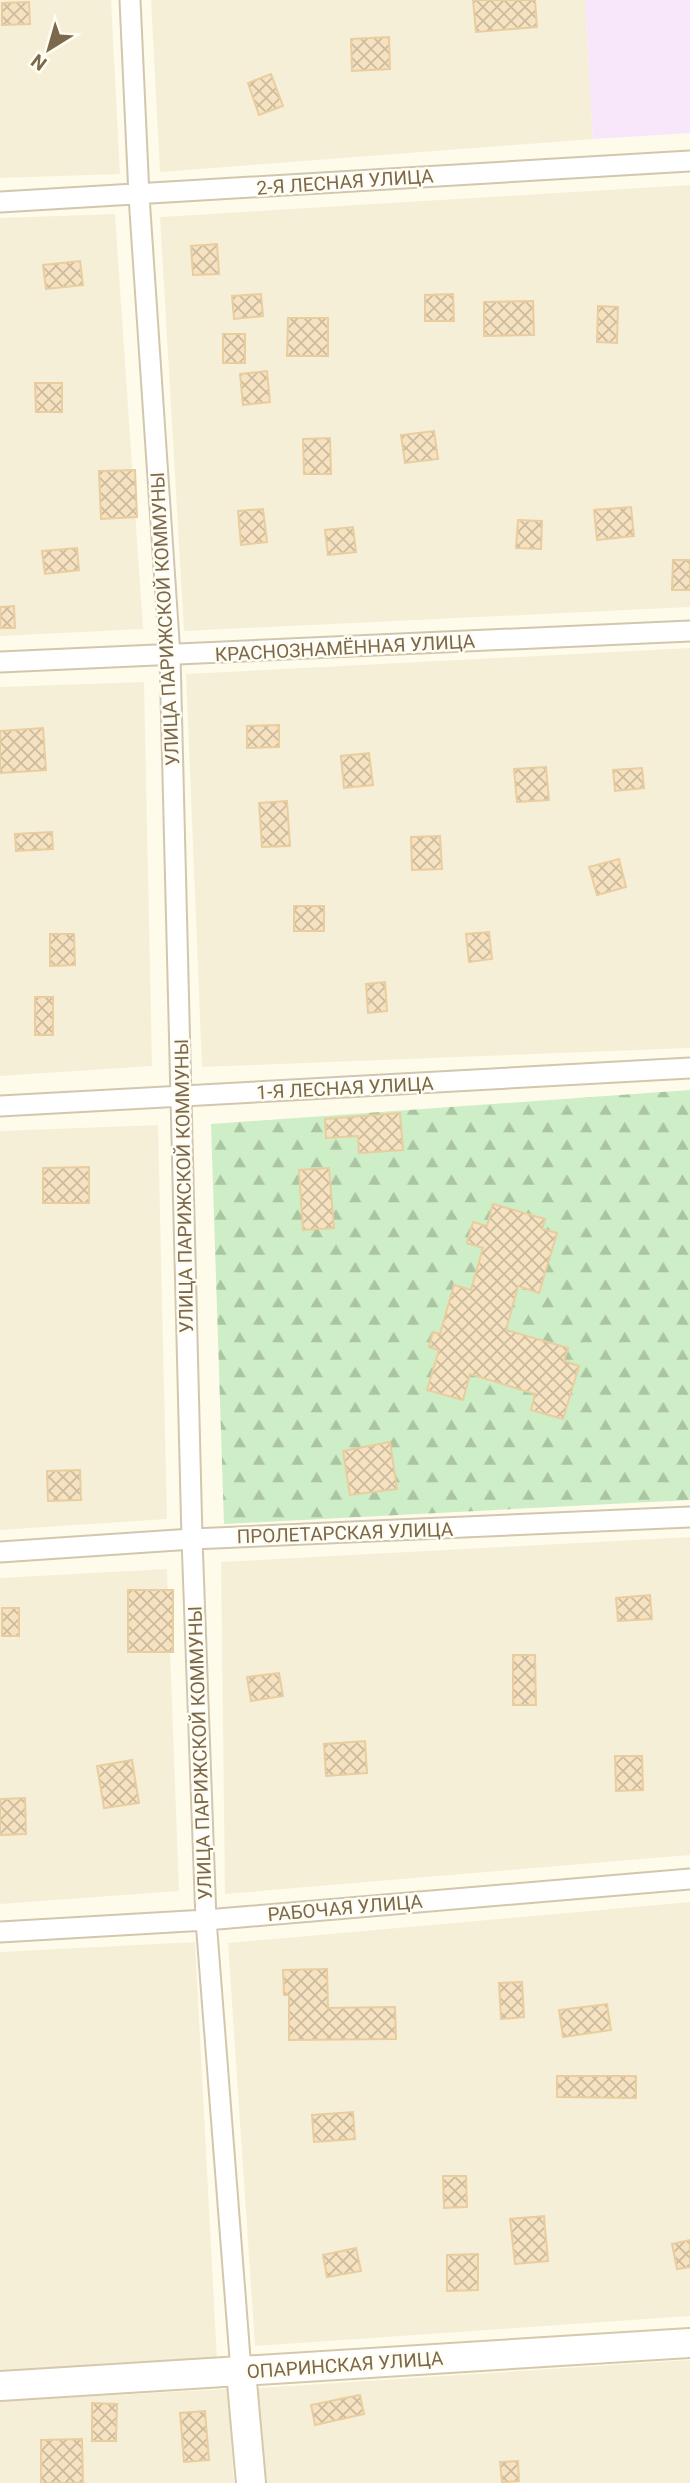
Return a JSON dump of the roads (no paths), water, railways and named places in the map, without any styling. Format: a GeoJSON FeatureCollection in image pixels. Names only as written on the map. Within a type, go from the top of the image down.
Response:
{"type":"FeatureCollection","features":[{"type":"Feature","properties":{"kind":"main road","name":"ОПАРИНСКАЯ УЛИЦА"},"geometry":{"type":"LineString","coordinates":[[0,2386],[690,2343]]}},
{"type":"Feature","properties":{"kind":"main road"},"geometry":{"type":"LineString","coordinates":[[241,2371],[251,2483]]}},
{"type":"Feature","properties":{"kind":"street","name":"УЛИЦА ПАРИЖСКОЙ КОММУНЫ"},"geometry":{"type":"LineString","coordinates":[[130,0],[139,195],[170,656],[192,1539],[206,1920],[235,2333],[241,2371]]}},
{"type":"Feature","properties":{"kind":"street","name":"2-Я ЛЕСНАЯ УЛИЦА"},"geometry":{"type":"LineString","coordinates":[[0,202],[690,162]]}},
{"type":"Feature","properties":{"kind":"street","name":"КРАСНОЗНАМЁННАЯ УЛИЦА"},"geometry":{"type":"LineString","coordinates":[[0,662],[690,631]]}},
{"type":"Feature","properties":{"kind":"street","name":"1-Я ЛЕСНАЯ УЛИЦА"},"geometry":{"type":"LineString","coordinates":[[0,1106],[690,1068]]}},
{"type":"Feature","properties":{"kind":"street","name":"ПРОЛЕТАРСКАЯ УЛИЦА"},"geometry":{"type":"LineString","coordinates":[[0,1552],[192,1539],[690,1517]]}},
{"type":"Feature","properties":{"kind":"street","name":"РАБОЧАЯ УЛИЦА"},"geometry":{"type":"LineString","coordinates":[[0,1932],[206,1920],[690,1879]]}}]}
